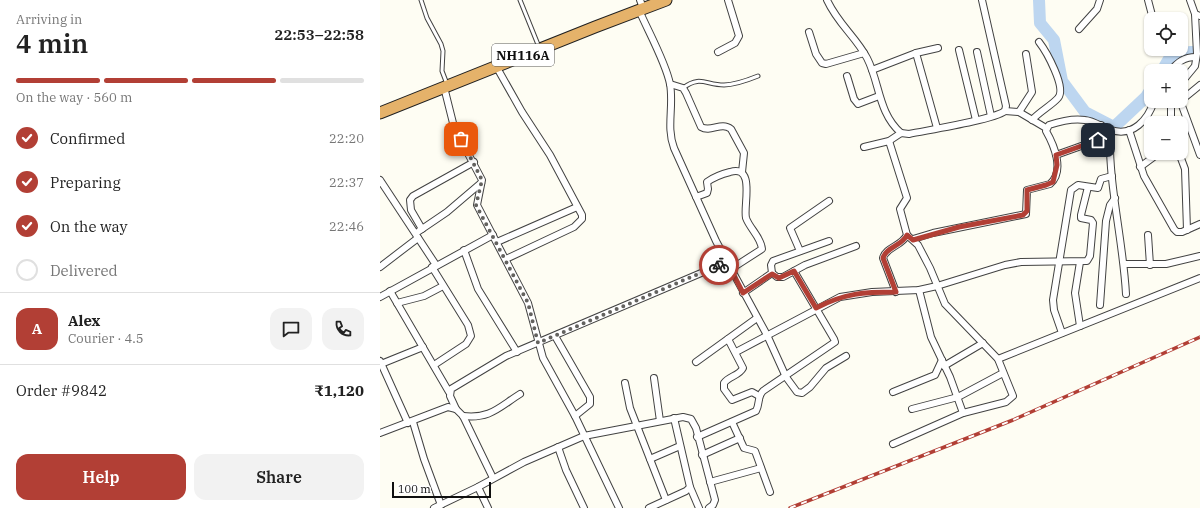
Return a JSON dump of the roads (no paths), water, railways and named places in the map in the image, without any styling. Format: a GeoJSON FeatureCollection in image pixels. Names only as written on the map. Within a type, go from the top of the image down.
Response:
{"type":"FeatureCollection","features":[{"type":"Feature","properties":{"kind":"highway","name":"NH116A"},"geometry":{"type":"LineString","coordinates":[[380,110],[446,87],[641,6],[666,0]]}},
{"type":"Feature","properties":{"kind":"street"},"geometry":{"type":"LineString","coordinates":[[718,52],[734,42],[739,36],[728,0]]}},
{"type":"Feature","properties":{"kind":"street"},"geometry":{"type":"LineString","coordinates":[[827,0],[839,23],[864,53],[872,70],[879,96],[895,128],[901,133],[909,134],[976,120],[1005,111],[1019,112],[1046,128],[1056,155],[1057,165],[1053,182],[1027,190],[1026,214],[910,237],[886,253],[883,258],[896,292]]}},
{"type":"Feature","properties":{"kind":"street"},"geometry":{"type":"LineString","coordinates":[[982,0],[1006,106],[1005,111]]}},
{"type":"Feature","properties":{"kind":"street"},"geometry":{"type":"LineString","coordinates":[[1079,28],[1097,9],[1100,0]]}},
{"type":"Feature","properties":{"kind":"street"},"geometry":{"type":"LineString","coordinates":[[1148,0],[1151,12]]}},
{"type":"Feature","properties":{"kind":"street"},"geometry":{"type":"LineString","coordinates":[[1188,74],[1195,66],[1198,15],[1190,0]]}},
{"type":"Feature","properties":{"kind":"street"},"geometry":{"type":"LineString","coordinates":[[641,6],[670,84],[670,138],[727,262],[767,335],[786,377],[797,392],[802,393],[810,387],[826,368],[846,356]]}},
{"type":"Feature","properties":{"kind":"street"},"geometry":{"type":"LineString","coordinates":[[809,32],[816,54],[822,63],[826,64],[864,53]]}},
{"type":"Feature","properties":{"kind":"street"},"geometry":{"type":"LineString","coordinates":[[1032,120],[1042,110],[1057,99],[1061,89],[1051,61],[1039,42]]}},
{"type":"Feature","properties":{"kind":"street"},"geometry":{"type":"LineString","coordinates":[[872,70],[916,53],[938,48]]}},
{"type":"Feature","properties":{"kind":"street"},"geometry":{"type":"LineString","coordinates":[[959,50],[976,120]]}},
{"type":"Feature","properties":{"kind":"street"},"geometry":{"type":"LineString","coordinates":[[977,52],[991,116]]}},
{"type":"Feature","properties":{"kind":"street"},"geometry":{"type":"LineString","coordinates":[[916,53],[937,128]]}},
{"type":"Feature","properties":{"kind":"street"},"geometry":{"type":"LineString","coordinates":[[1177,64],[1181,60],[1196,53]]}},
{"type":"Feature","properties":{"kind":"street"},"geometry":{"type":"LineString","coordinates":[[1019,112],[1032,92],[1026,54]]}},
{"type":"Feature","properties":{"kind":"street"},"geometry":{"type":"LineString","coordinates":[[496,66],[522,112],[550,155],[582,215],[580,223],[506,259]]}},
{"type":"Feature","properties":{"kind":"street"},"geometry":{"type":"LineString","coordinates":[[847,76],[854,100],[858,104],[879,96]]}},
{"type":"Feature","properties":{"kind":"street"},"geometry":{"type":"LineString","coordinates":[[670,84],[683,88],[701,127],[707,129],[728,126],[733,132],[744,153],[742,172],[747,186],[746,218],[760,242],[762,249],[731,269]]}},
{"type":"Feature","properties":{"kind":"street"},"geometry":{"type":"LineString","coordinates":[[1200,85],[1183,99],[1181,103],[1200,155]]}},
{"type":"Feature","properties":{"kind":"street"},"geometry":{"type":"LineString","coordinates":[[446,87],[454,127],[481,176],[476,205],[497,242],[528,303],[543,358],[575,416],[619,508]]}},
{"type":"Feature","properties":{"kind":"street"},"geometry":{"type":"LineString","coordinates":[[1046,128],[1053,124],[1085,120],[1110,130],[1129,130],[1146,119],[1151,108]]}},
{"type":"Feature","properties":{"kind":"street"},"geometry":{"type":"LineString","coordinates":[[1056,155],[1098,140],[1101,132],[1100,125]]}},
{"type":"Feature","properties":{"kind":"street"},"geometry":{"type":"LineString","coordinates":[[1110,130],[1112,176],[1124,264],[1126,294]]}},
{"type":"Feature","properties":{"kind":"street"},"geometry":{"type":"LineString","coordinates":[[1129,130],[1140,167],[1150,189],[1174,229],[1180,233],[1200,224]]}},
{"type":"Feature","properties":{"kind":"street"},"geometry":{"type":"LineString","coordinates":[[864,147],[889,141],[901,133]]}},
{"type":"Feature","properties":{"kind":"street"},"geometry":{"type":"LineString","coordinates":[[889,141],[907,198],[900,209],[910,237],[930,268],[949,310],[998,360],[1013,392],[1012,399],[963,413],[893,444]]}},
{"type":"Feature","properties":{"kind":"street"},"geometry":{"type":"LineString","coordinates":[[1140,167],[1150,160]]}},
{"type":"Feature","properties":{"kind":"street"},"geometry":{"type":"LineString","coordinates":[[1181,160],[1184,169],[1187,230]]}},
{"type":"Feature","properties":{"kind":"street"},"geometry":{"type":"LineString","coordinates":[[422,229],[411,210],[410,200],[413,196],[474,162]]}},
{"type":"Feature","properties":{"kind":"street"},"geometry":{"type":"LineString","coordinates":[[696,197],[708,192],[708,180],[732,171],[742,172]]}},
{"type":"Feature","properties":{"kind":"street"},"geometry":{"type":"LineString","coordinates":[[1062,333],[1054,305],[1058,263],[1071,190],[1078,185],[1098,188],[1101,179],[1112,176]]}},
{"type":"Feature","properties":{"kind":"street"},"geometry":{"type":"LineString","coordinates":[[380,180],[417,236],[434,266],[443,286],[468,325],[471,336],[466,344],[434,365]]}},
{"type":"Feature","properties":{"kind":"street"},"geometry":{"type":"LineString","coordinates":[[380,267],[417,236],[422,229],[447,212],[481,183]]}},
{"type":"Feature","properties":{"kind":"street"},"geometry":{"type":"LineString","coordinates":[[736,352],[816,308],[840,297],[853,294],[919,290],[1005,265],[1038,262],[1058,263],[1087,261],[1090,256],[1093,223],[1091,220],[1081,218],[1081,215],[1088,187]]}},
{"type":"Feature","properties":{"kind":"street"},"geometry":{"type":"LineString","coordinates":[[1100,304],[1106,221],[1110,205],[1115,198]]}},
{"type":"Feature","properties":{"kind":"street"},"geometry":{"type":"LineString","coordinates":[[800,251],[790,228],[829,201]]}},
{"type":"Feature","properties":{"kind":"street"},"geometry":{"type":"LineString","coordinates":[[497,242],[577,206]]}},
{"type":"Feature","properties":{"kind":"street"},"geometry":{"type":"LineString","coordinates":[[380,297],[492,235]]}},
{"type":"Feature","properties":{"kind":"street"},"geometry":{"type":"LineString","coordinates":[[1148,235],[1150,265]]}},
{"type":"Feature","properties":{"kind":"street"},"geometry":{"type":"LineString","coordinates":[[772,274],[771,265],[774,261],[829,241]]}},
{"type":"Feature","properties":{"kind":"street"},"geometry":{"type":"LineString","coordinates":[[772,274],[779,278],[817,260],[856,246]]}},
{"type":"Feature","properties":{"kind":"street"},"geometry":{"type":"LineString","coordinates":[[464,250],[478,289],[517,352]]}},
{"type":"Feature","properties":{"kind":"street"},"geometry":{"type":"LineString","coordinates":[[1124,264],[1150,265],[1181,262],[1200,256]]}},
{"type":"Feature","properties":{"kind":"street"},"geometry":{"type":"LineString","coordinates":[[449,392],[454,386],[517,352],[727,262]]}},
{"type":"Feature","properties":{"kind":"street"},"geometry":{"type":"LineString","coordinates":[[1080,262],[1075,293],[1075,304],[1080,326]]}},
{"type":"Feature","properties":{"kind":"street"},"geometry":{"type":"LineString","coordinates":[[697,437],[756,411],[759,396],[763,391],[786,377],[834,342],[834,339],[794,271]]}},
{"type":"Feature","properties":{"kind":"street"},"geometry":{"type":"LineString","coordinates":[[743,293],[772,274]]}},
{"type":"Feature","properties":{"kind":"street"},"geometry":{"type":"LineString","coordinates":[[998,360],[1200,278]]}},
{"type":"Feature","properties":{"kind":"street"},"geometry":{"type":"LineString","coordinates":[[397,303],[424,296],[443,286]]}},
{"type":"Feature","properties":{"kind":"street"},"geometry":{"type":"LineString","coordinates":[[919,290],[927,327],[958,397],[963,413]]}},
{"type":"Feature","properties":{"kind":"street"},"geometry":{"type":"LineString","coordinates":[[390,291],[434,365],[449,392],[456,409],[463,416],[494,478]]}},
{"type":"Feature","properties":{"kind":"street"},"geometry":{"type":"LineString","coordinates":[[696,362],[757,318]]}},
{"type":"Feature","properties":{"kind":"street"},"geometry":{"type":"LineString","coordinates":[[555,336],[590,397],[590,404],[575,416]]}},
{"type":"Feature","properties":{"kind":"street"},"geometry":{"type":"LineString","coordinates":[[728,339],[743,368],[738,374],[726,380],[724,383],[724,389],[732,400],[752,392],[759,396]]}},
{"type":"Feature","properties":{"kind":"street"},"geometry":{"type":"LineString","coordinates":[[893,392],[935,375],[943,363],[983,343]]}},
{"type":"Feature","properties":{"kind":"street"},"geometry":{"type":"LineString","coordinates":[[423,347],[381,363],[410,422],[424,459],[446,505]]}},
{"type":"Feature","properties":{"kind":"street"},"geometry":{"type":"LineString","coordinates":[[912,410],[958,397],[1004,373]]}},
{"type":"Feature","properties":{"kind":"street"},"geometry":{"type":"LineString","coordinates":[[654,378],[660,421]]}},
{"type":"Feature","properties":{"kind":"street"},"geometry":{"type":"LineString","coordinates":[[625,383],[630,408],[666,500]]}},
{"type":"Feature","properties":{"kind":"street"},"geometry":{"type":"LineString","coordinates":[[463,416],[476,418],[484,416],[520,394]]}},
{"type":"Feature","properties":{"kind":"street"},"geometry":{"type":"LineString","coordinates":[[380,433],[448,407],[456,409]]}},
{"type":"Feature","properties":{"kind":"street"},"geometry":{"type":"LineString","coordinates":[[434,508],[446,505],[524,462],[584,436],[683,416],[691,418],[710,482],[715,500],[713,505],[709,508]]}},
{"type":"Feature","properties":{"kind":"street"},"geometry":{"type":"LineString","coordinates":[[674,418],[690,487],[699,508]]}},
{"type":"Feature","properties":{"kind":"street"},"geometry":{"type":"LineString","coordinates":[[732,422],[746,450],[755,451],[770,492]]}},
{"type":"Feature","properties":{"kind":"street"},"geometry":{"type":"LineString","coordinates":[[702,455],[740,438]]}},
{"type":"Feature","properties":{"kind":"street"},"geometry":{"type":"LineString","coordinates":[[650,459],[680,446]]}},
{"type":"Feature","properties":{"kind":"street"},"geometry":{"type":"LineString","coordinates":[[558,447],[566,470],[584,508]]}},
{"type":"Feature","properties":{"kind":"street"},"geometry":{"type":"LineString","coordinates":[[710,482],[761,468]]}},
{"type":"Feature","properties":{"kind":"street"},"geometry":{"type":"LineString","coordinates":[[478,487],[488,508]]}},
{"type":"Feature","properties":{"kind":"street"},"geometry":{"type":"LineString","coordinates":[[649,508],[686,492],[690,487]]}},
{"type":"Feature","properties":{"kind":"lane"},"geometry":{"type":"LineString","coordinates":[[421,0],[427,18],[443,51],[442,64],[446,87]]}},
{"type":"Feature","properties":{"kind":"lane"},"geometry":{"type":"LineString","coordinates":[[520,0],[540,49]]}},
{"type":"Feature","properties":{"kind":"lane"},"geometry":{"type":"LineString","coordinates":[[683,88],[696,81],[702,80],[725,85],[758,76]]}},
{"type":"Feature","properties":{"kind":"waterway"},"geometry":{"type":"LineString","coordinates":[[1039,0],[1040,23],[1054,40],[1062,81],[1085,112],[1114,127],[1144,99]]}},
{"type":"Feature","properties":{"kind":"waterway"},"geometry":{"type":"LineString","coordinates":[[1166,64],[1170,57],[1190,52],[1200,52]]}},
{"type":"Feature","properties":{"kind":"railway"},"geometry":{"type":"LineString","coordinates":[[790,508],[1013,420],[1200,337]]}}]}
